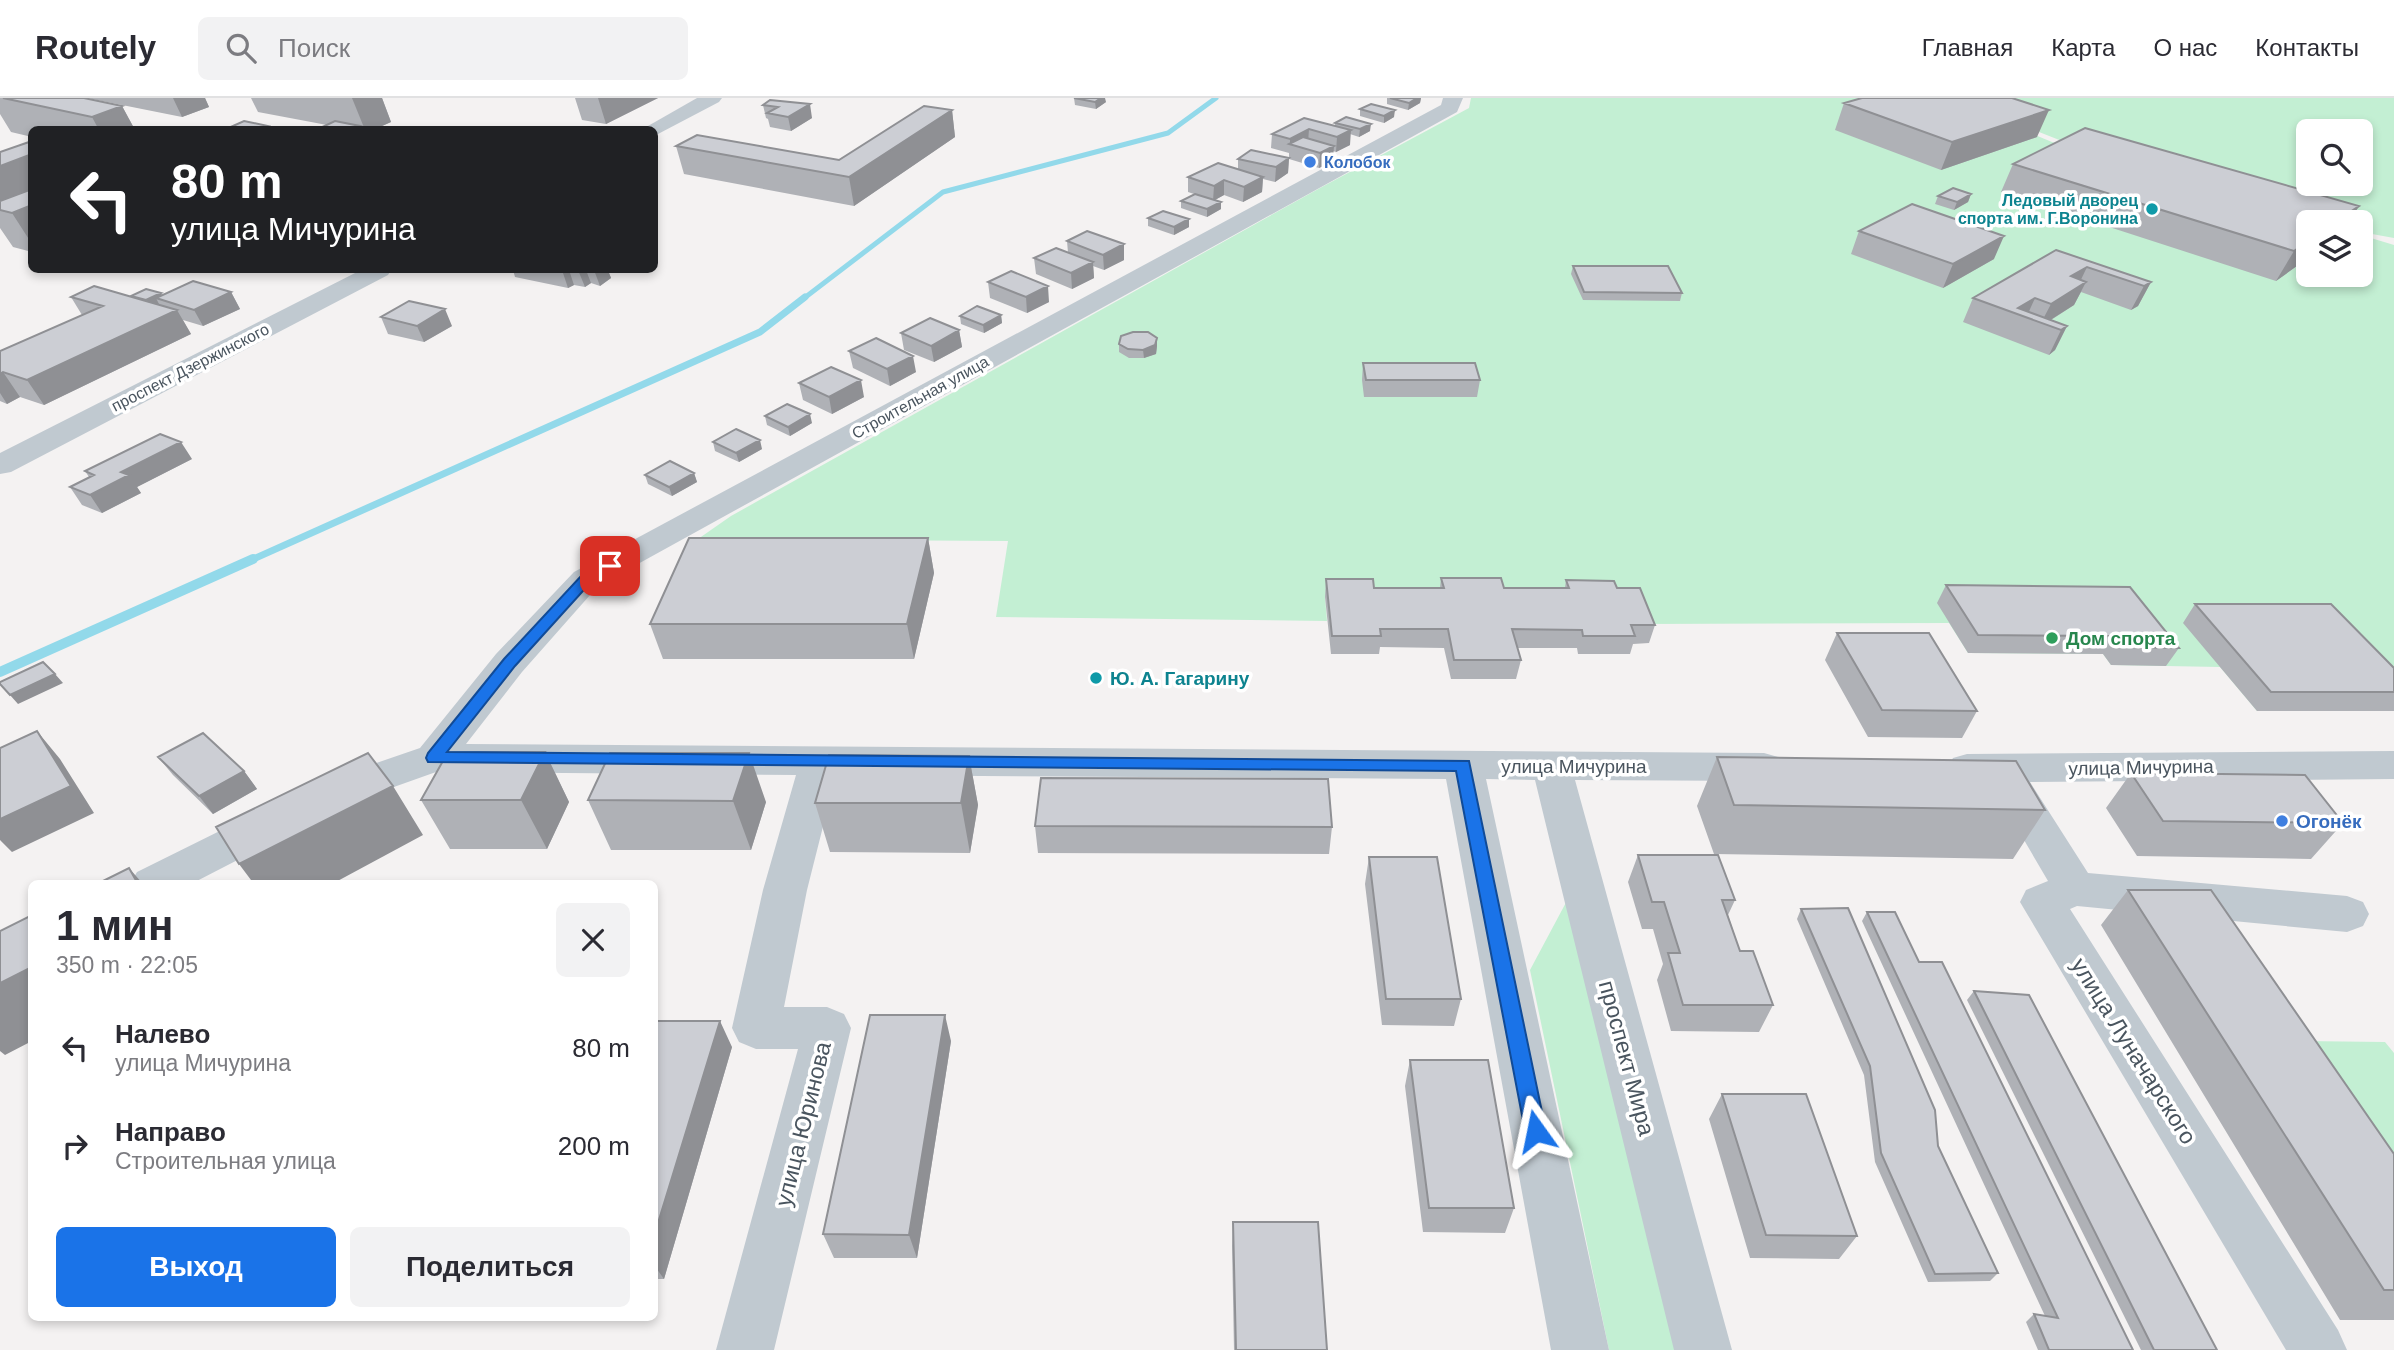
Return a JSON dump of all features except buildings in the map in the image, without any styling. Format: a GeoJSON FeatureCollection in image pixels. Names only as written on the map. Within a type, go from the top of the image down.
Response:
{"type":"FeatureCollection","features":[{"type":"Feature","properties":{"kind":"street"},"geometry":{"type":"LineString","coordinates":[[658,126],[712,98]]}},
{"type":"Feature","properties":{"kind":"street","name":"Строительная улица"},"geometry":{"type":"LineString","coordinates":[[434,758],[509,663],[586,579],[1450,108],[1453,98]]}},
{"type":"Feature","properties":{"kind":"street","name":"проспект Дзержинского"},"geometry":{"type":"LineString","coordinates":[[0,465],[373,273]]}},
{"type":"Feature","properties":{"kind":"street","name":"улица Мичурина"},"geometry":{"type":"LineString","coordinates":[[160,880],[336,792],[434,758],[1797,768]]}},
{"type":"Feature","properties":{"kind":"street","name":"улица Юринова"},"geometry":{"type":"LineString","coordinates":[[746,1350],[827,1028],[756,1028],[785,890],[819,762]]}},
{"type":"Feature","properties":{"kind":"street"},"geometry":{"type":"LineString","coordinates":[[1463,765],[1580,1350]]}},
{"type":"Feature","properties":{"kind":"street","name":"улица Мичурина"},"geometry":{"type":"LineString","coordinates":[[1934,768],[2394,765]]}},
{"type":"Feature","properties":{"kind":"street","name":"проспект Мира"},"geometry":{"type":"LineString","coordinates":[[1552,767],[1703,1350]]}},
{"type":"Feature","properties":{"kind":"street"},"geometry":{"type":"LineString","coordinates":[[2002,768],[2075,889],[2347,914]]}},
{"type":"Feature","properties":{"kind":"street","name":"улица Луначарского"},"geometry":{"type":"LineString","coordinates":[[2075,889],[2042,902],[2318,1350]]}},
{"type":"Feature","properties":{"kind":"green space"},"geometry":{"type":"Polygon","coordinates":[[[1471,98],[1944,98],[2052,142],[2296,215],[2296,287],[2373,287],[2373,239],[2394,245],[2394,711],[2257,711],[2220,667],[2111,665],[2103,654],[1968,653],[1949,623],[1641,624],[1325,597],[1327,621],[996,617],[1008,541],[698,539],[731,516],[1469,108],[1471,98]]]}},
{"type":"Feature","properties":{"kind":"green space"},"geometry":{"type":"Polygon","coordinates":[[[1953,98],[2394,98],[2394,238],[2373,234],[2373,210],[2296,212],[2067,143],[1953,98]]]}},
{"type":"Feature","properties":{"kind":"green space"},"geometry":{"type":"Polygon","coordinates":[[[1570,895],[1683,1350],[1609,1350],[1530,970],[1570,895]]]}},
{"type":"Feature","properties":{"kind":"green space"},"geometry":{"type":"Polygon","coordinates":[[[2301,1041],[2385,1042],[2394,1053],[2394,1155],[2301,1041]]]}},
{"type":"Feature","properties":{"kind":"waterway"},"geometry":{"type":"LineString","coordinates":[[803,299],[943,192],[1168,133],[1216,98]]}},
{"type":"Feature","properties":{"kind":"waterway"},"geometry":{"type":"LineString","coordinates":[[249,561],[760,332],[805,297]]}},
{"type":"Feature","properties":{"kind":"waterway"},"geometry":{"type":"LineString","coordinates":[[0,672],[253,559]]}},
{"type":"Feature","properties":{"kind":"place","name":"Колобок"},"geometry":{"type":"Point","coordinates":[1310,162]}},
{"type":"Feature","properties":{"kind":"place","name":"Ледовый дворец спорта им. Г.Воронина"},"geometry":{"type":"Point","coordinates":[2152,209]}},
{"type":"Feature","properties":{"kind":"place","name":"Дом спорта"},"geometry":{"type":"Point","coordinates":[2052,638]}},
{"type":"Feature","properties":{"kind":"place","name":"Ю. А. Гагарину"},"geometry":{"type":"Point","coordinates":[1096,678]}},
{"type":"Feature","properties":{"kind":"place","name":"Огонёк"},"geometry":{"type":"Point","coordinates":[2282,821]}},
{"type":"Feature","properties":{"kind":"route"},"geometry":{"type":"LineString","coordinates":[[610,566],[586,579],[540,629],[509,663],[434,758],[1463,765],[1536,1131]]}}]}
